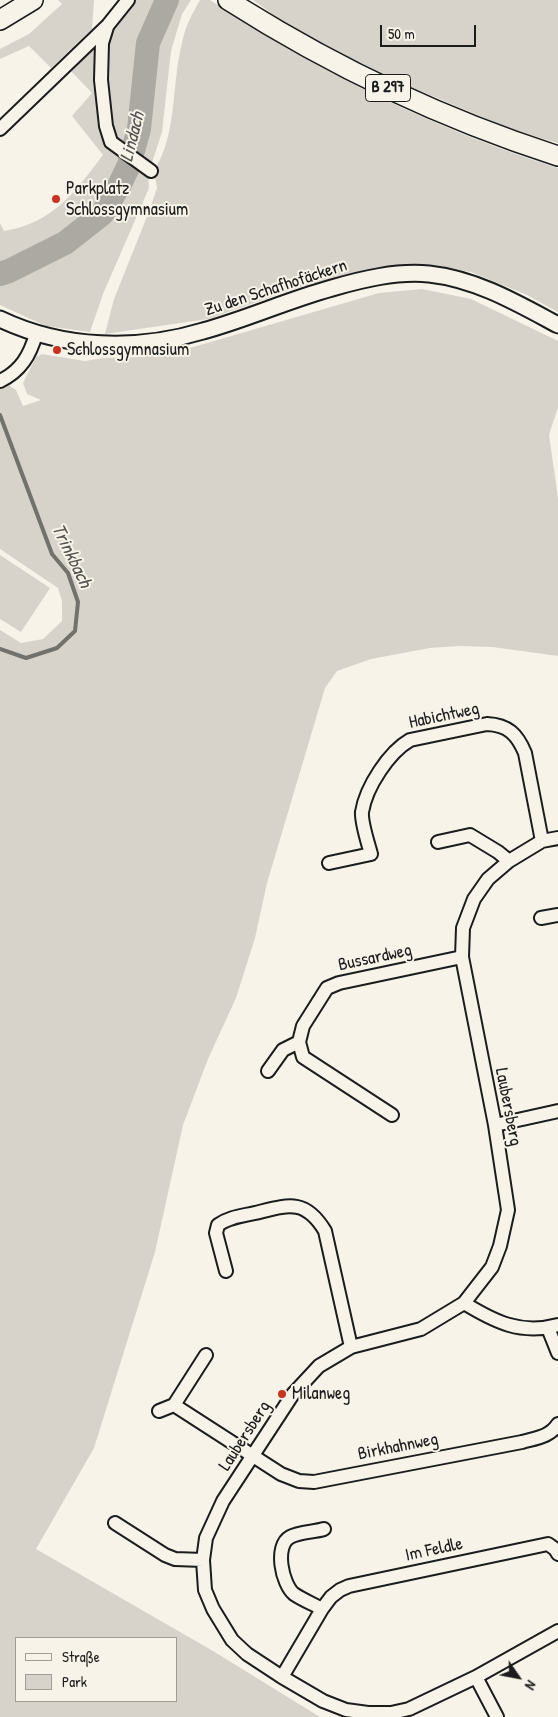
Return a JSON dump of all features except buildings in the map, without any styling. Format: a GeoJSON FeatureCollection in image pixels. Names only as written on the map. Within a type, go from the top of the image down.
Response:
{"type":"FeatureCollection","features":[{"type":"Feature","properties":{"kind":"main road"},"geometry":{"type":"LineString","coordinates":[[0,20],[33,0]]}},
{"type":"Feature","properties":{"kind":"main road","name":"B 297"},"geometry":{"type":"LineString","coordinates":[[228,0],[304,45],[390,89],[493,133],[558,156]]}},
{"type":"Feature","properties":{"kind":"street"},"geometry":{"type":"LineString","coordinates":[[0,129],[108,25],[128,0]]}},
{"type":"Feature","properties":{"kind":"street"},"geometry":{"type":"LineString","coordinates":[[108,25],[102,43],[101,80],[106,126],[112,142],[148,168]]}},
{"type":"Feature","properties":{"kind":"street","name":"Zu den Schafhofäckern"},"geometry":{"type":"LineString","coordinates":[[0,319],[36,334],[87,343],[135,344],[202,332],[309,294],[356,281],[404,273],[451,277],[480,286],[558,324]]}},
{"type":"Feature","properties":{"kind":"street"},"geometry":{"type":"LineString","coordinates":[[0,381],[12,375],[25,362],[36,334]]}},
{"type":"Feature","properties":{"kind":"street","name":"Habichtweg"},"geometry":{"type":"LineString","coordinates":[[329,863],[370,854],[362,813],[369,791],[383,766],[401,745],[410,740],[487,724],[498,724],[509,730],[519,740],[524,753],[542,841]]}},
{"type":"Feature","properties":{"kind":"street"},"geometry":{"type":"LineString","coordinates":[[438,842],[470,835],[509,861]]}},
{"type":"Feature","properties":{"kind":"street","name":"Laubersberg"},"geometry":{"type":"LineString","coordinates":[[558,838],[542,841],[509,861],[488,879],[474,900],[463,928],[462,957],[495,1125],[508,1210],[500,1246],[492,1267],[464,1303],[421,1329],[351,1347],[319,1366],[293,1394],[223,1501],[206,1538],[204,1560],[205,1590],[222,1626],[232,1640],[247,1654],[282,1677],[323,1701],[346,1710],[390,1715],[408,1709],[476,1677],[558,1632]]}},
{"type":"Feature","properties":{"kind":"street"},"geometry":{"type":"LineString","coordinates":[[541,918],[558,915]]}},
{"type":"Feature","properties":{"kind":"street","name":"Bussardweg"},"geometry":{"type":"LineString","coordinates":[[299,1042],[303,1026],[327,988],[339,983],[462,957]]}},
{"type":"Feature","properties":{"kind":"street"},"geometry":{"type":"LineString","coordinates":[[268,1071],[283,1050],[299,1042],[303,1057],[392,1116]]}},
{"type":"Feature","properties":{"kind":"street"},"geometry":{"type":"LineString","coordinates":[[495,1125],[558,1111]]}},
{"type":"Feature","properties":{"kind":"street"},"geometry":{"type":"LineString","coordinates":[[226,1271],[216,1233],[218,1225],[227,1219],[284,1206],[294,1205],[308,1210],[318,1219],[325,1232],[351,1347]]}},
{"type":"Feature","properties":{"kind":"street"},"geometry":{"type":"LineString","coordinates":[[464,1303],[489,1318],[517,1328],[553,1326],[558,1352]]}},
{"type":"Feature","properties":{"kind":"street"},"geometry":{"type":"LineString","coordinates":[[158,1411],[174,1405],[206,1355]]}},
{"type":"Feature","properties":{"kind":"street","name":"Birkhahnweg"},"geometry":{"type":"LineString","coordinates":[[174,1405],[253,1457],[290,1478],[314,1482],[522,1442],[544,1436],[557,1429]]}},
{"type":"Feature","properties":{"kind":"street"},"geometry":{"type":"LineString","coordinates":[[115,1523],[165,1555],[175,1559],[204,1560]]}},
{"type":"Feature","properties":{"kind":"street"},"geometry":{"type":"LineString","coordinates":[[322,1609],[294,1593],[288,1587],[283,1575],[281,1550],[284,1542],[291,1536],[324,1529]]}},
{"type":"Feature","properties":{"kind":"street","name":"Im Feldle"},"geometry":{"type":"LineString","coordinates":[[282,1677],[322,1609],[331,1597],[340,1590],[349,1586],[548,1544],[558,1554]]}},
{"type":"Feature","properties":{"kind":"street"},"geometry":{"type":"LineString","coordinates":[[476,1677],[497,1717]]}},
{"type":"Feature","properties":{"kind":"green space"},"geometry":{"type":"Polygon","coordinates":[[[58,0],[94,0],[92,29],[51,68],[29,46],[0,59],[0,49],[29,34],[62,4],[58,0]]]}},
{"type":"Feature","properties":{"kind":"green space"},"geometry":{"type":"Polygon","coordinates":[[[135,0],[191,0],[182,14],[171,51],[162,132],[148,175],[149,188],[103,294],[90,332],[46,326],[0,305],[0,223],[4,231],[36,221],[49,213],[72,193],[103,155],[72,116],[92,93],[69,69],[97,42],[135,0]]]}},
{"type":"Feature","properties":{"kind":"green space"},"geometry":{"type":"Polygon","coordinates":[[[200,0],[210,0],[297,54],[392,103],[457,132],[558,168],[558,312],[527,295],[471,272],[427,265],[377,267],[297,288],[208,319],[105,334],[114,299],[157,188],[154,171],[162,156],[171,125],[183,37],[200,0]]]}},
{"type":"Feature","properties":{"kind":"green space"},"geometry":{"type":"Polygon","coordinates":[[[253,0],[558,0],[558,143],[518,132],[380,74],[288,25],[253,0]]]}},
{"type":"Feature","properties":{"kind":"green space"},"geometry":{"type":"Polygon","coordinates":[[[422,289],[471,299],[558,341],[558,407],[549,435],[558,498],[558,656],[492,647],[459,646],[430,648],[371,659],[337,671],[325,688],[267,883],[255,938],[236,998],[208,1059],[183,1125],[155,1252],[94,1448],[36,1549],[213,1651],[320,1717],[0,1717],[0,630],[21,643],[43,639],[62,621],[62,601],[58,588],[0,549],[0,373],[10,386],[16,390],[23,406],[41,400],[27,394],[23,383],[36,357],[42,354],[85,361],[104,358],[140,357],[183,350],[379,293],[422,289]]]}},
{"type":"Feature","properties":{"kind":"green space"},"geometry":{"type":"Polygon","coordinates":[[[0,555],[50,588],[21,632],[0,619],[0,555]]]}},
{"type":"Feature","properties":{"kind":"waterway","name":"Lindach"},"geometry":{"type":"LineString","coordinates":[[0,274],[65,243],[102,214],[129,165],[139,129],[148,43],[167,0]]}},
{"type":"Feature","properties":{"kind":"waterway","name":"Trinkbach"},"geometry":{"type":"LineString","coordinates":[[0,415],[52,554],[68,573],[78,602],[75,631],[57,648],[26,658],[0,649]]}},
{"type":"Feature","properties":{"kind":"place","name":"Parkplatz Schlossgymnasium"},"geometry":{"type":"Point","coordinates":[56,199]}},
{"type":"Feature","properties":{"kind":"place","name":"Schlossgymnasium"},"geometry":{"type":"Point","coordinates":[57,350]}},
{"type":"Feature","properties":{"kind":"place","name":"Milanweg"},"geometry":{"type":"Point","coordinates":[282,1394]}}]}
